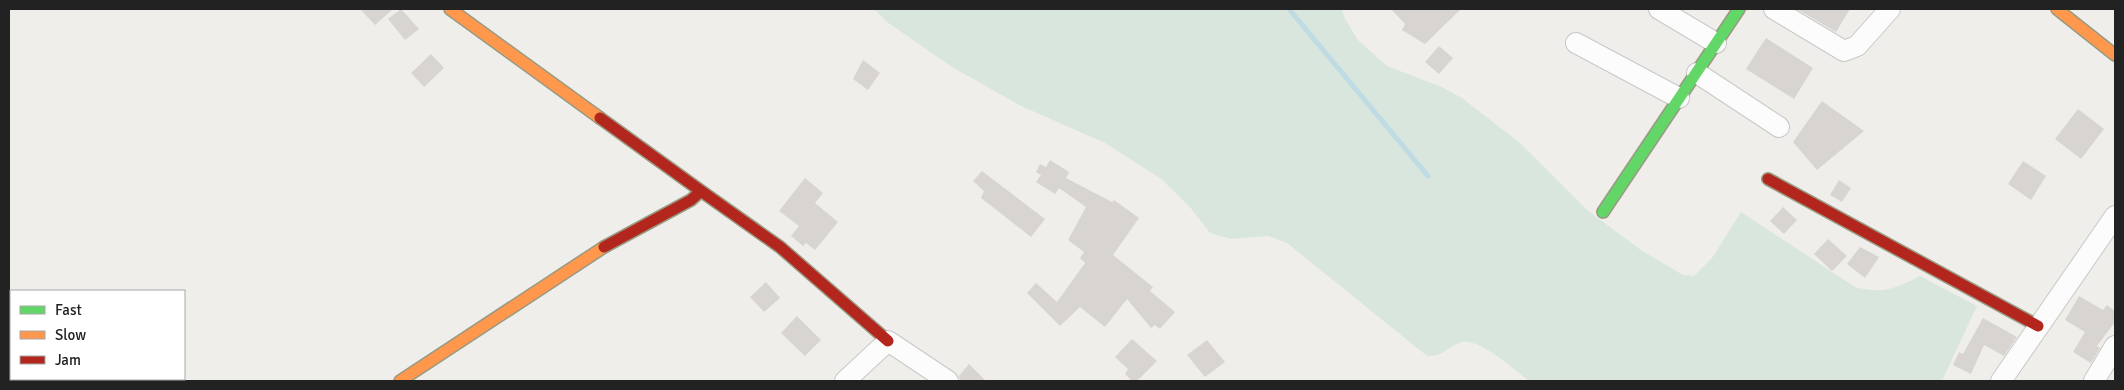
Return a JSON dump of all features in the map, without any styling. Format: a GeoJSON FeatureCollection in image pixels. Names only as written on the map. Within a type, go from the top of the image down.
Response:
{"type":"FeatureCollection","features":[{"type":"Feature","properties":{"kind":"street"},"geometry":{"type":"LineString","coordinates":[[450,9],[780,247],[888,341],[948,381]]}},
{"type":"Feature","properties":{"kind":"street"},"geometry":{"type":"LineString","coordinates":[[1659,9],[1716,43]]}},
{"type":"Feature","properties":{"kind":"street"},"geometry":{"type":"LineString","coordinates":[[1603,212],[1740,9]]}},
{"type":"Feature","properties":{"kind":"street"},"geometry":{"type":"LineString","coordinates":[[1774,9],[1844,51],[1857,46],[1890,9]]}},
{"type":"Feature","properties":{"kind":"street"},"geometry":{"type":"LineString","coordinates":[[2057,9],[2115,56]]}},
{"type":"Feature","properties":{"kind":"street"},"geometry":{"type":"LineString","coordinates":[[1576,43],[1680,98]]}},
{"type":"Feature","properties":{"kind":"street"},"geometry":{"type":"LineString","coordinates":[[1697,73],[1779,127]]}},
{"type":"Feature","properties":{"kind":"street"},"geometry":{"type":"LineString","coordinates":[[1768,179],[2038,326]]}},
{"type":"Feature","properties":{"kind":"street"},"geometry":{"type":"LineString","coordinates":[[400,381],[612,242],[691,200],[701,191]]}},
{"type":"Feature","properties":{"kind":"street"},"geometry":{"type":"LineString","coordinates":[[2001,381],[2115,216]]}},
{"type":"Feature","properties":{"kind":"street"},"geometry":{"type":"LineString","coordinates":[[845,381],[888,341]]}},
{"type":"Feature","properties":{"kind":"street"},"geometry":{"type":"LineString","coordinates":[[2098,380],[2115,346]]}},
{"type":"Feature","properties":{"kind":"shaded area"},"geometry":{"type":"Polygon","coordinates":[[[874,9],[1342,9],[1345,19],[1358,40],[1387,66],[1442,87],[1462,98],[1520,143],[1587,210],[1641,250],[1683,275],[1694,276],[1712,258],[1741,212],[1855,287],[1874,290],[1889,289],[1920,276],[1977,306],[1942,381],[1529,381],[1495,355],[1475,344],[1467,342],[1459,343],[1440,354],[1427,356],[1287,243],[1268,236],[1231,239],[1210,233],[1189,206],[1160,178],[1105,143],[1021,106],[952,67],[887,22],[874,9]]]}},
{"type":"Feature","properties":{"kind":"building"},"geometry":{"type":"Polygon","coordinates":[[[360,9],[393,9],[375,25],[360,9]]]}},
{"type":"Feature","properties":{"kind":"building"},"geometry":{"type":"Polygon","coordinates":[[[401,9],[419,29],[405,40],[388,19],[401,9]]]}},
{"type":"Feature","properties":{"kind":"building"},"geometry":{"type":"Polygon","coordinates":[[[1391,9],[1461,9],[1425,44],[1402,30],[1405,24],[1391,9]]]}},
{"type":"Feature","properties":{"kind":"building"},"geometry":{"type":"Polygon","coordinates":[[[1797,9],[1850,9],[1836,32],[1797,9]]]}},
{"type":"Feature","properties":{"kind":"building"},"geometry":{"type":"Polygon","coordinates":[[[1766,38],[1813,68],[1794,99],[1746,69],[1766,38]]]}},
{"type":"Feature","properties":{"kind":"building"},"geometry":{"type":"Polygon","coordinates":[[[1439,46],[1453,58],[1439,74],[1425,62],[1439,46]]]}},
{"type":"Feature","properties":{"kind":"building"},"geometry":{"type":"Polygon","coordinates":[[[431,54],[444,68],[424,87],[411,73],[431,54]]]}},
{"type":"Feature","properties":{"kind":"building"},"geometry":{"type":"Polygon","coordinates":[[[863,60],[880,73],[868,90],[853,79],[863,60]]]}},
{"type":"Feature","properties":{"kind":"building"},"geometry":{"type":"Polygon","coordinates":[[[1822,101],[1864,131],[1817,170],[1793,142],[1822,101]]]}},
{"type":"Feature","properties":{"kind":"building"},"geometry":{"type":"Polygon","coordinates":[[[2078,109],[2104,129],[2081,159],[2055,139],[2078,109]]]}},
{"type":"Feature","properties":{"kind":"building"},"geometry":{"type":"Polygon","coordinates":[[[1050,160],[1069,172],[1066,178],[1112,202],[1114,200],[1139,218],[1113,255],[1153,287],[1150,291],[1175,312],[1160,329],[1155,325],[1151,328],[1127,299],[1105,327],[1080,307],[1060,326],[1027,293],[1036,283],[1057,302],[1085,263],[1080,258],[1084,252],[1068,240],[1086,207],[1059,188],[1055,194],[1036,182],[1041,175],[1036,172],[1040,164],[1046,167],[1050,160]]]}},
{"type":"Feature","properties":{"kind":"building"},"geometry":{"type":"Polygon","coordinates":[[[2023,161],[2046,176],[2031,200],[2008,184],[2023,161]]]}},
{"type":"Feature","properties":{"kind":"building"},"geometry":{"type":"Polygon","coordinates":[[[982,171],[1045,219],[1031,237],[981,198],[984,191],[973,181],[982,171]]]}},
{"type":"Feature","properties":{"kind":"building"},"geometry":{"type":"Polygon","coordinates":[[[805,178],[823,193],[815,203],[838,222],[815,250],[806,243],[803,246],[791,236],[799,226],[779,211],[805,178]]]}},
{"type":"Feature","properties":{"kind":"building"},"geometry":{"type":"Polygon","coordinates":[[[1839,180],[1851,188],[1842,202],[1830,195],[1839,180]]]}},
{"type":"Feature","properties":{"kind":"building"},"geometry":{"type":"Polygon","coordinates":[[[1783,207],[1797,220],[1784,234],[1770,221],[1783,207]]]}},
{"type":"Feature","properties":{"kind":"building"},"geometry":{"type":"Polygon","coordinates":[[[1828,239],[1847,256],[1832,271],[1814,254],[1828,239]]]}},
{"type":"Feature","properties":{"kind":"building"},"geometry":{"type":"Polygon","coordinates":[[[1860,247],[1879,257],[1865,278],[1847,264],[1860,247]]]}},
{"type":"Feature","properties":{"kind":"building"},"geometry":{"type":"Polygon","coordinates":[[[766,282],[780,298],[764,312],[750,297],[766,282]]]}},
{"type":"Feature","properties":{"kind":"building"},"geometry":{"type":"Polygon","coordinates":[[[2079,296],[2103,310],[2107,305],[2115,311],[2115,322],[2097,346],[2100,348],[2091,363],[2073,352],[2085,332],[2065,320],[2079,296]]]}},
{"type":"Feature","properties":{"kind":"building"},"geometry":{"type":"Polygon","coordinates":[[[797,316],[821,340],[805,356],[781,333],[797,316]]]}},
{"type":"Feature","properties":{"kind":"building"},"geometry":{"type":"Polygon","coordinates":[[[1983,318],[2017,337],[2004,356],[1984,345],[1971,374],[1953,365],[1959,352],[1963,354],[1983,318]]]}},
{"type":"Feature","properties":{"kind":"building"},"geometry":{"type":"Polygon","coordinates":[[[1132,339],[1157,361],[1137,381],[1132,381],[1125,374],[1128,369],[1115,357],[1132,339]]]}},
{"type":"Feature","properties":{"kind":"building"},"geometry":{"type":"Polygon","coordinates":[[[1207,340],[1225,362],[1205,377],[1187,355],[1207,340]]]}},
{"type":"Feature","properties":{"kind":"building"},"geometry":{"type":"Polygon","coordinates":[[[969,364],[986,381],[960,381],[959,376],[969,364]]]}},
{"type":"Feature","properties":{"kind":"waterway"},"geometry":{"type":"LineString","coordinates":[[1289,9],[1428,176]]}},
{"type":"Feature","properties":{"kind":"traffic: fast"},"geometry":{"type":"LineString","coordinates":[[1603,212],[1739,9]]}},
{"type":"Feature","properties":{"kind":"traffic: slow"},"geometry":{"type":"LineString","coordinates":[[450,9],[600,118]]}},
{"type":"Feature","properties":{"kind":"traffic: slow"},"geometry":{"type":"LineString","coordinates":[[2057,9],[2115,55]]}},
{"type":"Feature","properties":{"kind":"traffic: slow"},"geometry":{"type":"LineString","coordinates":[[400,381],[604,247]]}},
{"type":"Feature","properties":{"kind":"traffic: jam"},"geometry":{"type":"LineString","coordinates":[[600,118],[701,191],[691,200],[604,247]]}},
{"type":"Feature","properties":{"kind":"traffic: jam"},"geometry":{"type":"LineString","coordinates":[[1768,179],[2038,326]]}},
{"type":"Feature","properties":{"kind":"traffic: jam"},"geometry":{"type":"LineString","coordinates":[[701,191],[780,247],[888,341]]}}]}
